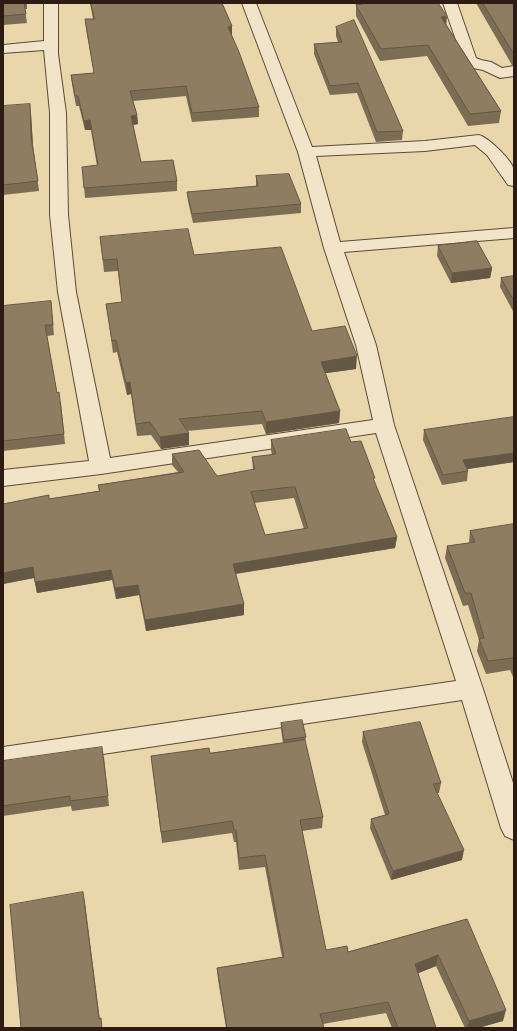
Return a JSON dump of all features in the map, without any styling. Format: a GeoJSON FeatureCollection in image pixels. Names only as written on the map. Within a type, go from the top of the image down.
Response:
{"type":"FeatureCollection","features":[{"type":"Feature","properties":{"kind":"street"},"geometry":{"type":"LineString","coordinates":[[50,3],[51,45],[58,113],[59,215],[67,292],[101,467]]}},
{"type":"Feature","properties":{"kind":"street"},"geometry":{"type":"LineString","coordinates":[[249,3],[306,152],[332,248],[366,345],[384,425],[472,690],[514,828]]}},
{"type":"Feature","properties":{"kind":"street"},"geometry":{"type":"LineString","coordinates":[[450,3],[470,60],[478,65],[486,65],[500,72],[514,71]]}},
{"type":"Feature","properties":{"kind":"street"},"geometry":{"type":"LineString","coordinates":[[3,50],[51,45]]}},
{"type":"Feature","properties":{"kind":"street"},"geometry":{"type":"LineString","coordinates":[[306,152],[417,146],[479,140],[493,152],[514,181]]}},
{"type":"Feature","properties":{"kind":"street"},"geometry":{"type":"LineString","coordinates":[[332,248],[514,233]]}},
{"type":"Feature","properties":{"kind":"street"},"geometry":{"type":"LineString","coordinates":[[3,478],[101,467],[384,425]]}},
{"type":"Feature","properties":{"kind":"street"},"geometry":{"type":"LineString","coordinates":[[3,758],[472,690]]}},
{"type":"Feature","properties":{"kind":"building"},"geometry":{"type":"Polygon","coordinates":[[[3,3],[24,3],[26,14],[3,16],[3,3]]]}},
{"type":"Feature","properties":{"kind":"building"},"geometry":{"type":"Polygon","coordinates":[[[91,3],[222,3],[232,26],[228,27],[239,52],[259,107],[192,113],[186,86],[130,91],[137,115],[131,116],[141,162],[173,160],[177,181],[84,188],[82,167],[98,165],[90,120],[84,121],[78,96],[75,96],[71,75],[94,73],[85,19],[94,19],[91,3]]]}},
{"type":"Feature","properties":{"kind":"building"},"geometry":{"type":"Polygon","coordinates":[[[361,3],[438,3],[447,16],[441,17],[501,111],[470,114],[428,45],[381,49],[356,5],[362,4],[361,3]]]}},
{"type":"Feature","properties":{"kind":"building"},"geometry":{"type":"Polygon","coordinates":[[[483,3],[514,3],[514,54],[483,3]]]}},
{"type":"Feature","properties":{"kind":"building"},"geometry":{"type":"Polygon","coordinates":[[[354,20],[403,131],[377,132],[358,83],[330,86],[314,44],[342,42],[336,27],[354,20]]]}},
{"type":"Feature","properties":{"kind":"building"},"geometry":{"type":"Polygon","coordinates":[[[30,104],[31,137],[38,181],[3,185],[3,106],[30,104]]]}},
{"type":"Feature","properties":{"kind":"building"},"geometry":{"type":"Polygon","coordinates":[[[289,174],[301,204],[192,214],[187,192],[258,186],[256,176],[289,174]]]}},
{"type":"Feature","properties":{"kind":"building"},"geometry":{"type":"Polygon","coordinates":[[[188,229],[194,255],[281,247],[312,331],[345,326],[357,356],[321,362],[340,411],[266,422],[262,411],[179,419],[189,433],[160,437],[150,422],[136,424],[130,382],[126,383],[116,340],[112,341],[106,304],[122,302],[117,259],[103,260],[100,237],[188,229]]]}},
{"type":"Feature","properties":{"kind":"building"},"geometry":{"type":"Polygon","coordinates":[[[477,241],[492,268],[452,273],[438,246],[477,241]]]}},
{"type":"Feature","properties":{"kind":"building"},"geometry":{"type":"Polygon","coordinates":[[[514,276],[514,301],[501,278],[514,276]]]}},
{"type":"Feature","properties":{"kind":"building"},"geometry":{"type":"Polygon","coordinates":[[[51,301],[53,325],[45,325],[57,393],[59,392],[64,434],[3,441],[3,306],[51,301]]]}},
{"type":"Feature","properties":{"kind":"building"},"geometry":{"type":"Polygon","coordinates":[[[514,417],[514,453],[463,460],[468,471],[443,475],[424,430],[514,417]]]}},
{"type":"Feature","properties":{"kind":"building"},"geometry":{"type":"Polygon","coordinates":[[[346,429],[351,442],[361,441],[375,478],[373,478],[397,537],[233,564],[244,604],[145,620],[138,585],[115,588],[111,570],[35,582],[33,567],[3,573],[3,504],[49,495],[49,499],[100,491],[98,485],[184,472],[172,454],[199,450],[217,476],[255,469],[252,457],[276,454],[271,440],[346,429]],[[295,487],[251,492],[265,535],[308,528],[295,487]]]}},
{"type":"Feature","properties":{"kind":"building"},"geometry":{"type":"Polygon","coordinates":[[[514,524],[514,661],[513,658],[488,661],[479,639],[484,638],[471,593],[465,593],[447,546],[475,542],[470,531],[514,524]]]}},
{"type":"Feature","properties":{"kind":"building"},"geometry":{"type":"Polygon","coordinates":[[[302,720],[306,737],[284,740],[281,723],[302,720]]]}},
{"type":"Feature","properties":{"kind":"building"},"geometry":{"type":"Polygon","coordinates":[[[420,722],[441,783],[433,784],[464,850],[393,871],[371,819],[389,814],[363,732],[420,722]]]}},
{"type":"Feature","properties":{"kind":"building"},"geometry":{"type":"Polygon","coordinates":[[[305,740],[323,817],[300,820],[326,950],[347,946],[348,952],[467,919],[506,1010],[469,1021],[438,955],[415,964],[436,1028],[398,1028],[388,1002],[320,1014],[324,1028],[227,1028],[217,968],[284,957],[265,855],[239,858],[236,830],[234,830],[232,821],[161,832],[151,756],[209,748],[210,753],[305,740]]]}},
{"type":"Feature","properties":{"kind":"building"},"geometry":{"type":"Polygon","coordinates":[[[102,747],[108,796],[70,801],[70,796],[3,806],[3,761],[102,747]]]}},
{"type":"Feature","properties":{"kind":"building"},"geometry":{"type":"Polygon","coordinates":[[[83,892],[99,1019],[101,1018],[102,1028],[21,1028],[10,905],[83,892]]]}}]}
